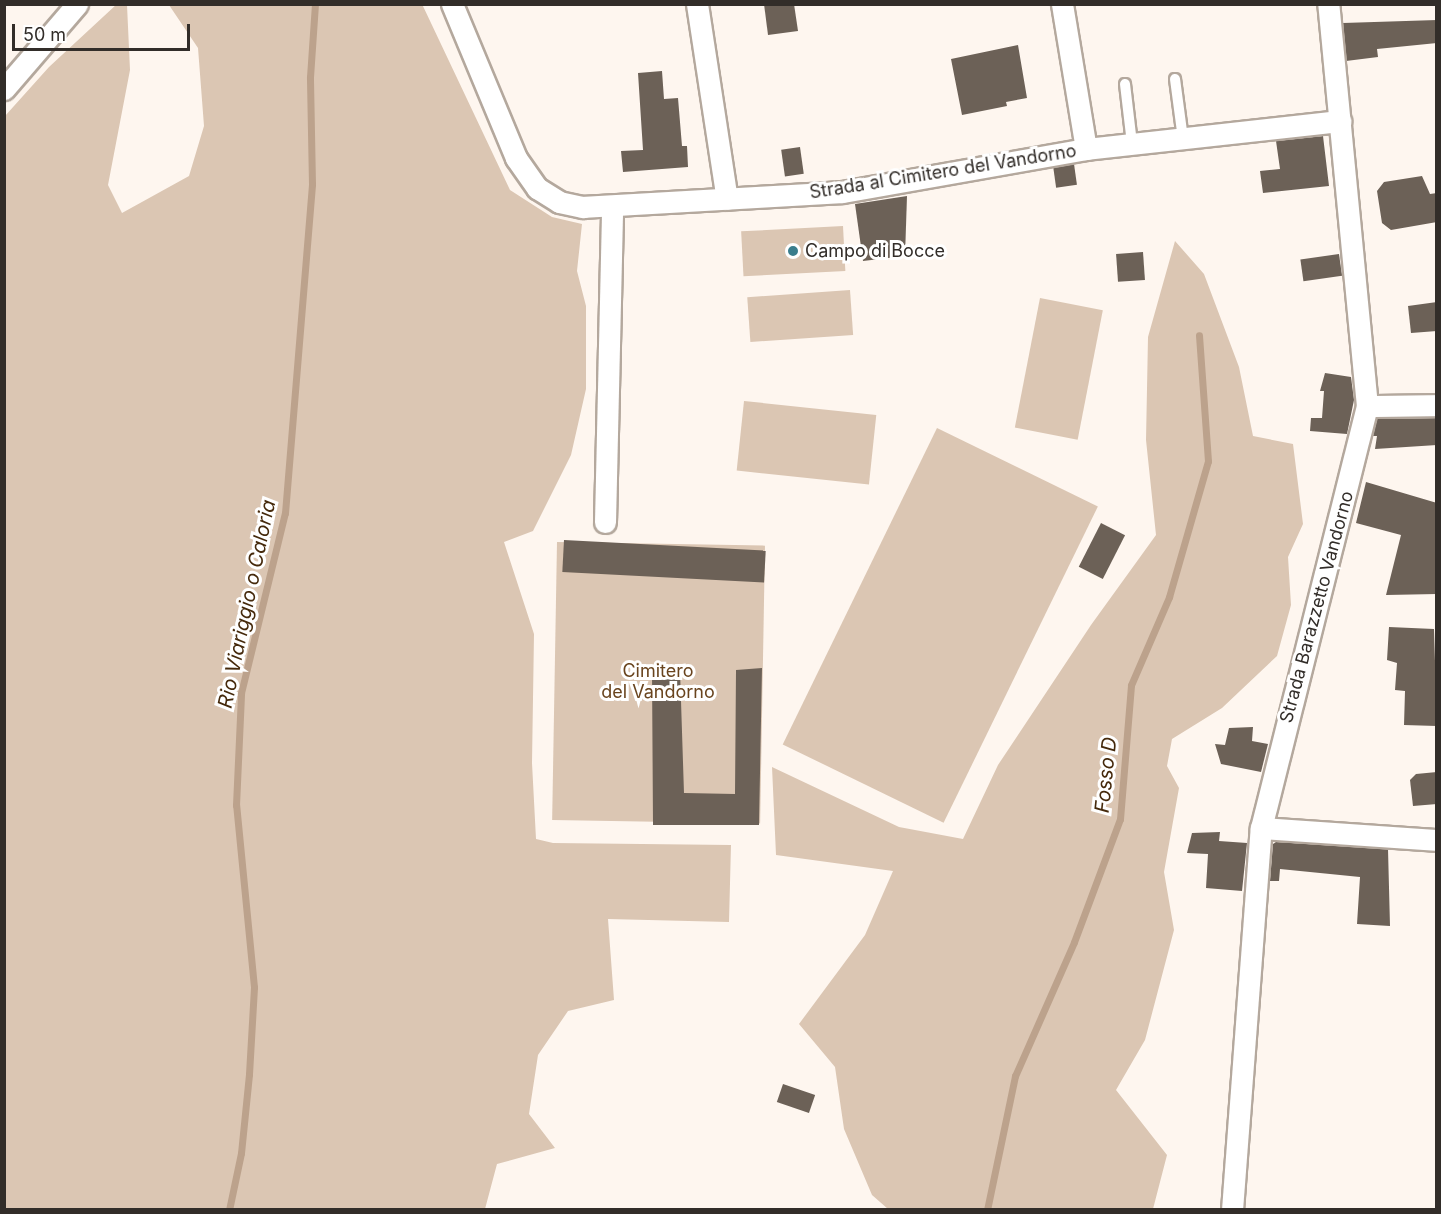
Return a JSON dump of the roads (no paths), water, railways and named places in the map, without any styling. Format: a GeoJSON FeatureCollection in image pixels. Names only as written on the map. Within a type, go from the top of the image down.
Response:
{"type":"FeatureCollection","features":[{"type":"Feature","properties":{"kind":"street"},"geometry":{"type":"LineString","coordinates":[[4,89],[77,4]]}},
{"type":"Feature","properties":{"kind":"street","name":"Strada al Cimitero del Vandorno"},"geometry":{"type":"LineString","coordinates":[[452,4],[516,158],[537,188],[559,202],[612,206],[842,192],[1086,150],[1340,121]]}},
{"type":"Feature","properties":{"kind":"street"},"geometry":{"type":"LineString","coordinates":[[697,4],[727,199]]}},
{"type":"Feature","properties":{"kind":"street"},"geometry":{"type":"LineString","coordinates":[[1062,4],[1086,150]]}},
{"type":"Feature","properties":{"kind":"street","name":"Strada Barazzetto Vandorno"},"geometry":{"type":"LineString","coordinates":[[1232,1209],[1261,828],[1367,406],[1328,4]]}},
{"type":"Feature","properties":{"kind":"street"},"geometry":{"type":"LineString","coordinates":[[605,522],[612,206]]}},
{"type":"Feature","properties":{"kind":"street"},"geometry":{"type":"LineString","coordinates":[[1367,406],[1437,405]]}},
{"type":"Feature","properties":{"kind":"street"},"geometry":{"type":"LineString","coordinates":[[1261,828],[1437,840]]}},
{"type":"Feature","properties":{"kind":"lane"},"geometry":{"type":"LineString","coordinates":[[1175,79],[1183,139]]}},
{"type":"Feature","properties":{"kind":"lane"},"geometry":{"type":"LineString","coordinates":[[1125,84],[1132,144]]}},
{"type":"Feature","properties":{"kind":"waterway","name":"Rio Viariggio o Caloria"},"geometry":{"type":"LineString","coordinates":[[229,1210],[241,1153],[249,1074],[254,987],[236,805],[241,693],[285,513],[312,184],[310,77],[315,4]]}},
{"type":"Feature","properties":{"kind":"waterway","name":"Fosso D"},"geometry":{"type":"LineString","coordinates":[[987,1210],[1015,1076],[1074,942],[1120,819],[1131,685],[1169,597],[1208,461],[1199,335]]}},
{"type":"Feature","properties":{"kind":"place","name":"Campo di Bocce"},"geometry":{"type":"Point","coordinates":[793,251]}},
{"type":"Feature","properties":{"kind":"park label","name":"Cimitero del Vandorno"},"geometry":{"type":"Point","coordinates":[658,682]}}]}
